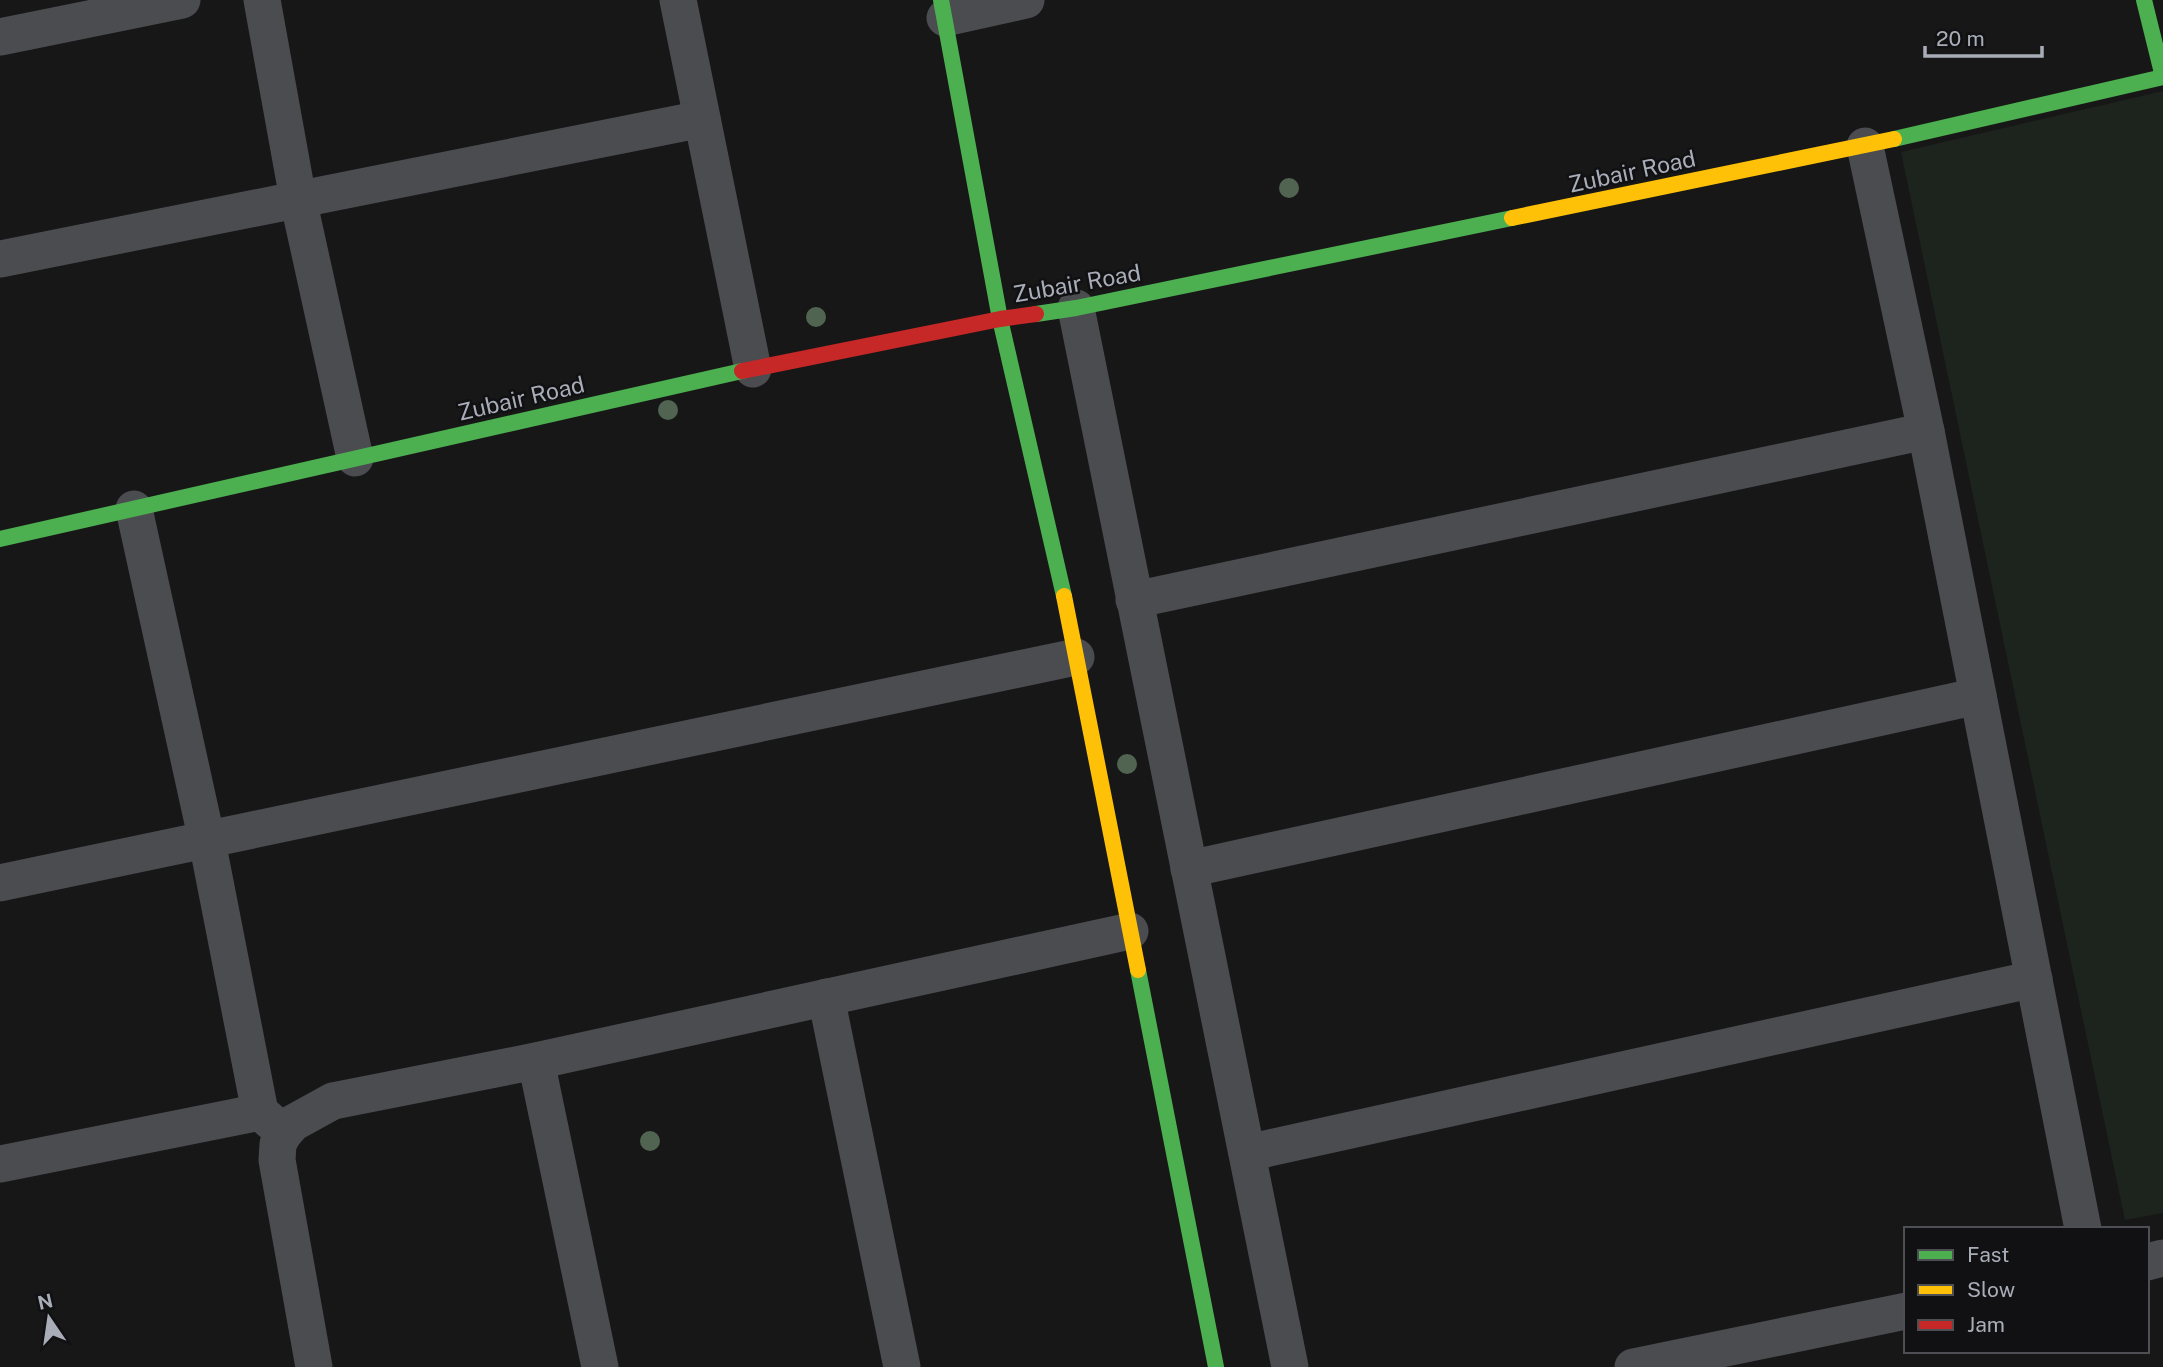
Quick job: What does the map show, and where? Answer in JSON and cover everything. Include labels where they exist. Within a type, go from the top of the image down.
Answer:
[{"type":"street","points":[[0,37],[182,0]]},
{"type":"street","points":[[262,0],[298,199],[355,458]]},
{"type":"street","points":[[678,0],[753,369]]},
{"type":"street","points":[[1026,0],[943,9],[1000,319],[1076,657],[1216,1367]]},
{"type":"street","points":[[2144,0],[2163,77]]},
{"type":"street","name":"Zubair Road","points":[[0,539],[753,369],[1000,319],[1076,308],[1865,146],[2163,77]]},
{"type":"street","points":[[0,259],[702,119]]},
{"type":"street","points":[[1865,146],[1926,431],[2083,1227]]},
{"type":"street","points":[[1076,308],[1290,1367]]},
{"type":"street","points":[[1134,600],[1926,431]]},
{"type":"street","points":[[134,509],[207,841],[278,1144],[277,1160],[314,1367]]},
{"type":"street","points":[[0,883],[1076,657]]},
{"type":"street","points":[[1189,869],[1978,696]]},
{"type":"street","points":[[0,1164],[272,1122],[293,1122],[333,1101],[536,1061],[1130,931]]},
{"type":"street","points":[[1247,1153],[2034,979]]},
{"type":"street","points":[[825,997],[902,1367]]},
{"type":"street","points":[[536,1061],[600,1367]]},
{"type":"street","points":[[1633,1367],[1904,1311]]},
{"type":"shaded area","points":[[2163,91],[2163,1213],[2125,1220],[1901,152]]},
{"type":"traffic: fast","points":[[941,0],[1000,319],[1064,596]]},
{"type":"traffic: fast","points":[[2144,0],[2163,77]]},
{"type":"traffic: fast","points":[[1894,139],[2163,77]]},
{"type":"traffic: fast","points":[[1036,314],[1512,218]]},
{"type":"traffic: fast","points":[[0,539],[742,371]]},
{"type":"traffic: fast","points":[[1138,970],[1216,1367]]},
{"type":"traffic: slow","points":[[1512,218],[1894,139]]},
{"type":"traffic: slow","points":[[1064,596],[1138,970]]},
{"type":"traffic: jam","points":[[742,371],[1036,314]]}]
